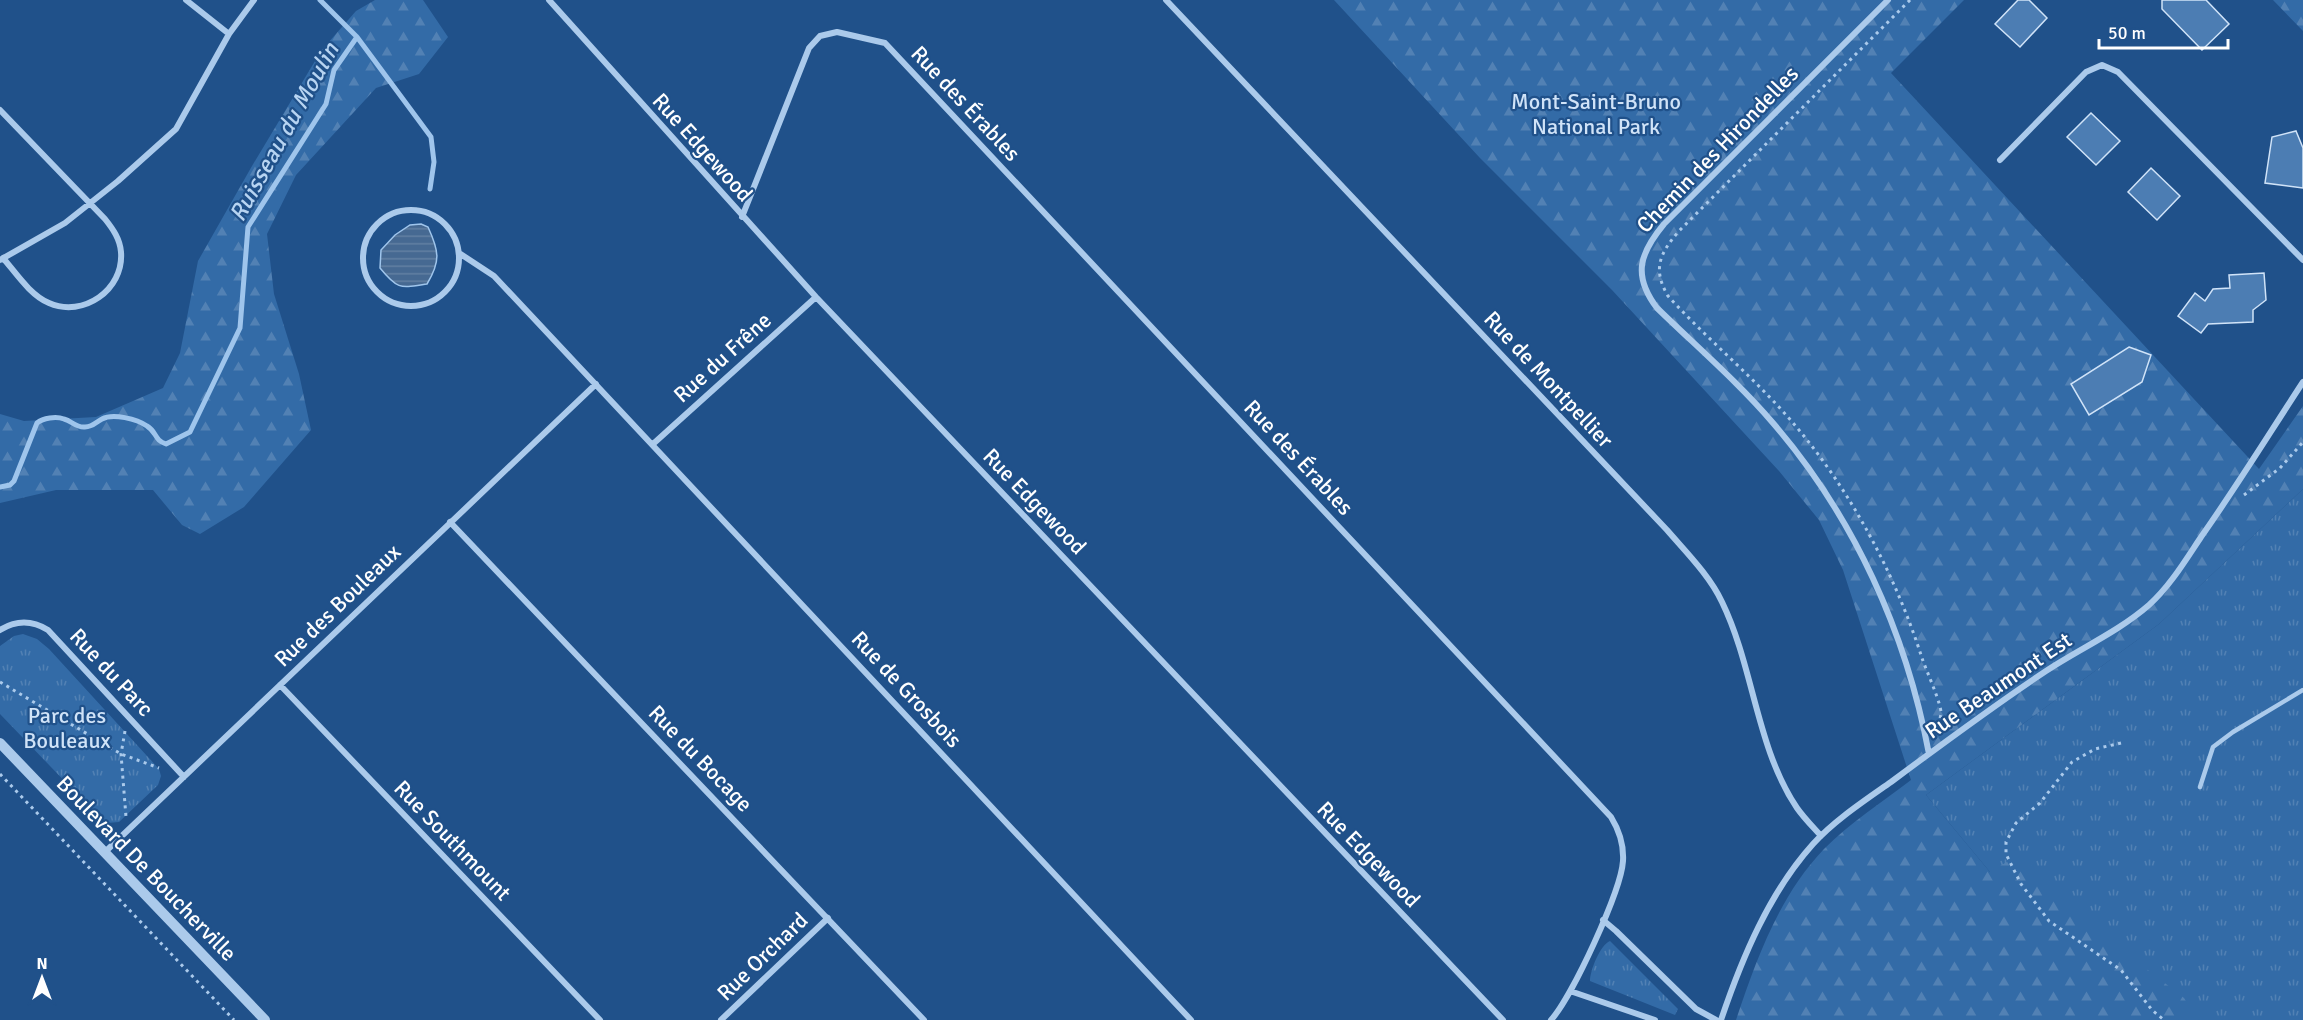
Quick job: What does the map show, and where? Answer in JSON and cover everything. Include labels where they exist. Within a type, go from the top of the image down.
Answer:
[{"type":"street","points":[[186,0],[229,34]]},
{"type":"street","points":[[0,110],[90,203],[114,231],[121,251],[120,266],[116,279],[108,291],[97,300],[70,308],[49,303],[32,291],[1,259],[65,223],[90,203],[141,162],[176,129],[229,34],[254,0]]},
{"type":"street","name":"Rue Edgewood","points":[[549,0],[816,297],[1503,1020]]},
{"type":"street","name":"Rue de Montpellier","points":[[1166,0],[1667,530],[1693,561],[1721,599],[1738,638],[1764,736],[1779,774],[1796,807],[1821,836]]},
{"type":"street","name":"Chemin des Hirondelles","points":[[1888,0],[1664,224],[1644,252],[1642,271],[1646,289],[1657,308],[1751,398],[1773,423],[1798,453],[1849,532],[1883,600],[1904,655],[1929,754]]},
{"type":"street","name":"Rue des Érables","points":[[742,217],[808,48],[820,36],[837,32],[885,43],[1611,817],[1622,839],[1623,864],[1603,920],[1570,991]]},
{"type":"street","points":[[2000,160],[2086,72],[2102,65],[2118,72],[2303,260]]},
{"type":"street","points":[[414,210],[431,214],[445,224],[454,237],[459,253],[458,269],[453,283],[443,295],[416,306],[400,305],[375,290],[367,277],[364,262],[365,247],[371,232],[383,220],[398,212],[414,210]]},
{"type":"street","name":"Rue de Grosbois","points":[[459,253],[494,276],[1191,1020]]},
{"type":"street","name":"Rue du Frêne","points":[[653,444],[816,297]]},
{"type":"street","name":"Rue Beaumont Est","points":[[1721,1020],[1740,969],[1770,907],[1803,857],[1821,836],[1929,754],[2048,670],[2125,623],[2158,595],[2215,518],[2303,382]]},
{"type":"street","name":"Rue des Bouleaux","points":[[105,852],[596,384]]},
{"type":"street","name":"Rue du Bocage","points":[[450,522],[924,1020]]},
{"type":"street","name":"Rue du Parc","points":[[0,630],[13,623],[25,622],[37,624],[48,630],[184,777]]},
{"type":"street","name":"Rue Southmount","points":[[279,685],[600,1020]]},
{"type":"street","name":"Boulevard De Boucherville","points":[[0,743],[265,1020]]},
{"type":"street","name":"Rue Orchard","points":[[721,1020],[828,918]]},
{"type":"street","points":[[1603,920],[1696,1009],[1716,1020]]},
{"type":"street","points":[[1551,1020],[1570,991],[1655,1020]]},
{"type":"lane","points":[[2200,787],[2213,747],[2233,732],[2303,690]]},
{"type":"path","name":"Chemin des Hirondelles","points":[[1910,0],[1679,231],[1661,257],[1659,274],[1668,296],[1798,429],[1833,476],[1863,523],[1902,604],[1939,704],[1941,714],[1929,754]]},
{"type":"path","points":[[2243,496],[2280,468],[2303,442]]},
{"type":"path","points":[[0,682],[121,754],[184,777]]},
{"type":"path","points":[[128,715],[121,754],[125,816],[134,825]]},
{"type":"path","points":[[2121,743],[2096,749],[2072,762],[2040,803],[2016,823],[2006,842],[2006,854],[2021,884],[2049,921],[2121,970],[2152,1010],[2164,1020]]},
{"type":"path","name":"Boulevard De Boucherville","points":[[0,774],[234,1020]]},
{"type":"green space","points":[[375,0],[423,0],[448,37],[419,74],[376,88],[296,175],[267,234],[274,294],[299,374],[311,430],[244,507],[200,534],[182,525],[153,490],[56,490],[0,503],[0,414],[24,421],[96,417],[163,388],[180,353],[198,261],[321,51],[356,11]]},
{"type":"green space","name":"Mont-Saint-Bruno National Park","points":[[1334,0],[1964,0],[1891,73],[2259,469],[2303,406],[2303,489],[2159,624],[1926,795],[1990,872],[2022,853],[2058,900],[2184,998],[2198,1020],[1736,1020],[1771,930],[1794,887],[1808,867],[1844,830],[1911,780],[1843,570],[1819,520],[1779,471],[1612,290],[1480,158]]},
{"type":"green space","points":[[2273,0],[2303,0],[2303,31]]},
{"type":"green space","points":[[2303,489],[2303,1020],[2131,1020],[1990,872],[1926,795],[2159,624]]},
{"type":"green space","name":"Parc des Bouleaux","points":[[23,634],[37,639],[49,649],[159,769],[161,776],[158,785],[119,822],[107,823],[100,818],[0,714],[0,646],[14,636]]},
{"type":"green space","points":[[1610,941],[1678,1009],[1675,1015],[1590,981],[1596,959],[1606,943]]},
{"type":"shaded area","points":[[421,224],[428,227],[434,243],[437,256],[435,269],[427,284],[400,286],[380,268],[381,250],[395,235],[410,225]]},
{"type":"building","points":[[2018,0],[2029,0],[2047,18],[2020,47],[1995,24]]},
{"type":"building","points":[[2162,0],[2206,0],[2229,24],[2202,50],[2162,9]]},
{"type":"building","points":[[2091,113],[2120,141],[2096,165],[2067,137]]},
{"type":"building","points":[[2296,131],[2303,148],[2303,188],[2265,183],[2272,137]]},
{"type":"building","points":[[2151,168],[2180,196],[2157,220],[2128,192]]},
{"type":"building","points":[[2264,273],[2266,300],[2253,310],[2253,322],[2208,324],[2201,333],[2178,316],[2195,293],[2205,301],[2213,289],[2230,288],[2229,275]]},
{"type":"building","points":[[2129,347],[2151,355],[2142,382],[2089,415],[2071,384]]},
{"type":"waterway","name":"Ruisseau du Moulin","points":[[0,487],[10,485],[14,481],[37,423],[46,419],[61,418],[85,427],[107,417],[125,418],[147,426],[159,440],[166,444],[190,432],[240,328],[248,227],[326,104],[334,70],[357,37],[320,0]]},
{"type":"waterway","points":[[357,37],[431,137],[434,162],[430,189]]}]
